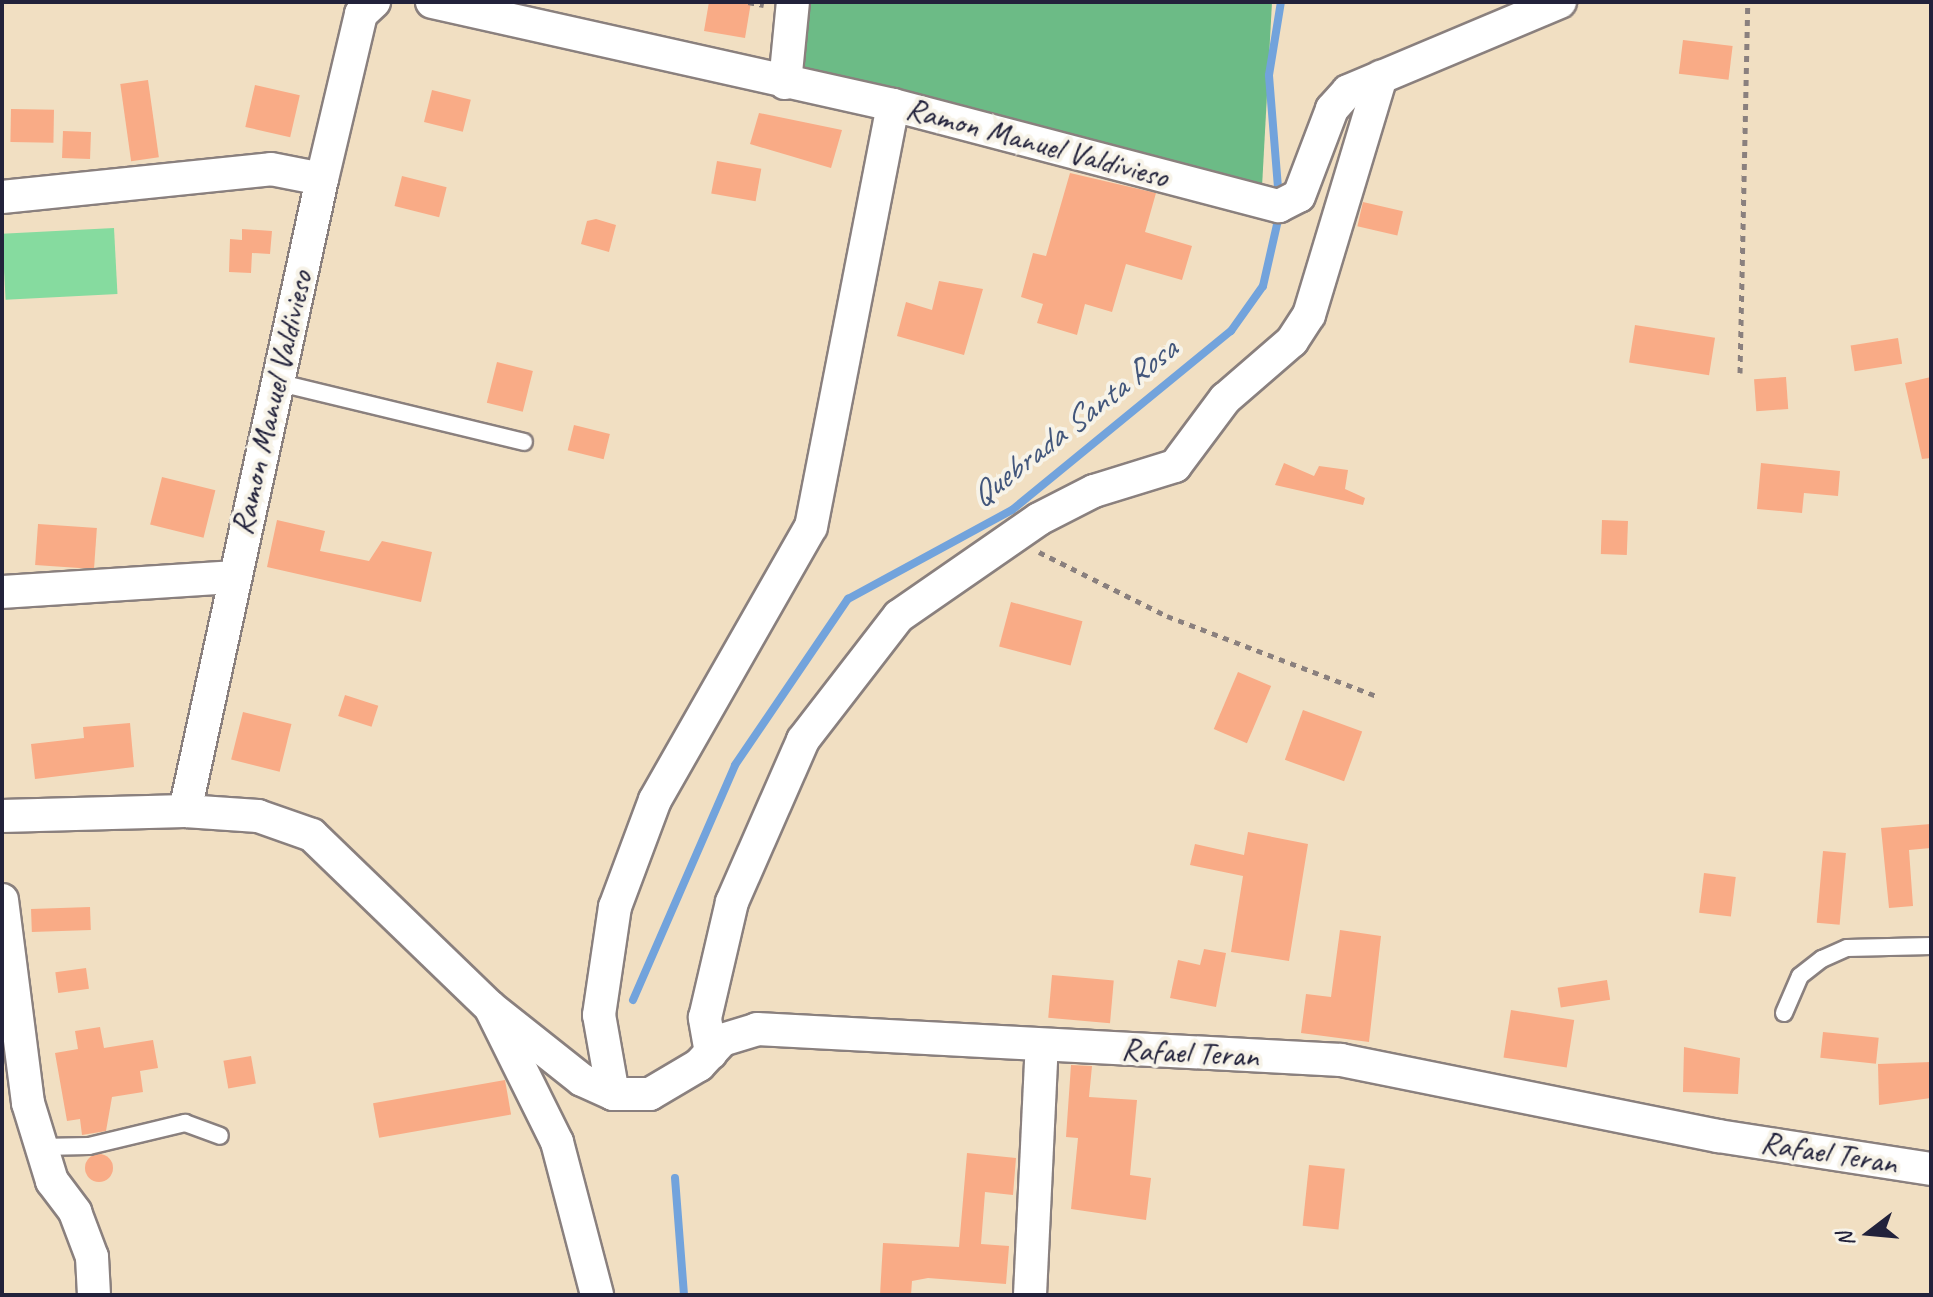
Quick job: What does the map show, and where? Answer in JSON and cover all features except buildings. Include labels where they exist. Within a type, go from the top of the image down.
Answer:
[{"type":"street","name":"Ramon Manuel Valdivieso","points":[[185,811],[232,577],[322,179],[361,14],[374,2]]},
{"type":"street","name":"Ramon Manuel Valdivieso","points":[[432,2],[893,105],[1279,206],[1299,196],[1339,99],[1381,77],[1560,2]]},
{"type":"street","points":[[785,83],[793,2]]},
{"type":"street","points":[[711,1053],[705,1018],[732,902],[803,740],[899,616],[1009,538],[1094,491],[1175,466],[1225,399],[1292,341],[1309,315],[1381,77]]},
{"type":"street","points":[[613,1094],[599,1015],[615,907],[655,800],[811,527],[893,105]]},
{"type":"street","points":[[2,197],[271,169],[322,179]]},
{"type":"street","points":[[2,592],[232,577]]},
{"type":"street","points":[[2,816],[185,811],[258,816],[312,835],[490,1007],[557,1142],[597,1295]]},
{"type":"street","points":[[2,900],[28,1103],[41,1147],[92,1257],[94,1295]]},
{"type":"street","name":"Rafael Teran","points":[[490,1007],[582,1080],[613,1094],[650,1094],[711,1053],[722,1040],[757,1029],[1341,1060],[1718,1136],[1931,1169]]},
{"type":"street","points":[[1030,1295],[1042,1045]]},
{"type":"lane","points":[[276,382],[524,442]]},
{"type":"lane","points":[[1784,1013],[1800,976],[1822,959],[1847,948],[1931,946]]},
{"type":"lane","points":[[41,1147],[89,1146],[185,1123],[220,1136]]},
{"type":"path","points":[[1740,373],[1748,2]]},
{"type":"path","points":[[1009,538],[1167,616],[1377,696]]},
{"type":"green space","points":[[808,2],[1272,2],[1262,187],[801,73]]},
{"type":"green space","points":[[114,228],[117,294],[6,300],[2,234]]},
{"type":"waterway","name":"Quebrada Santa Rosa","points":[[1279,200],[1269,75],[1281,2]]},
{"type":"waterway","name":"Quebrada Santa Rosa","points":[[633,1000],[735,765],[848,599],[1012,510],[1231,331],[1263,286],[1280,211]]},
{"type":"waterway","name":"Quebrada Santa Rosa","points":[[675,1178],[684,1295]]}]
